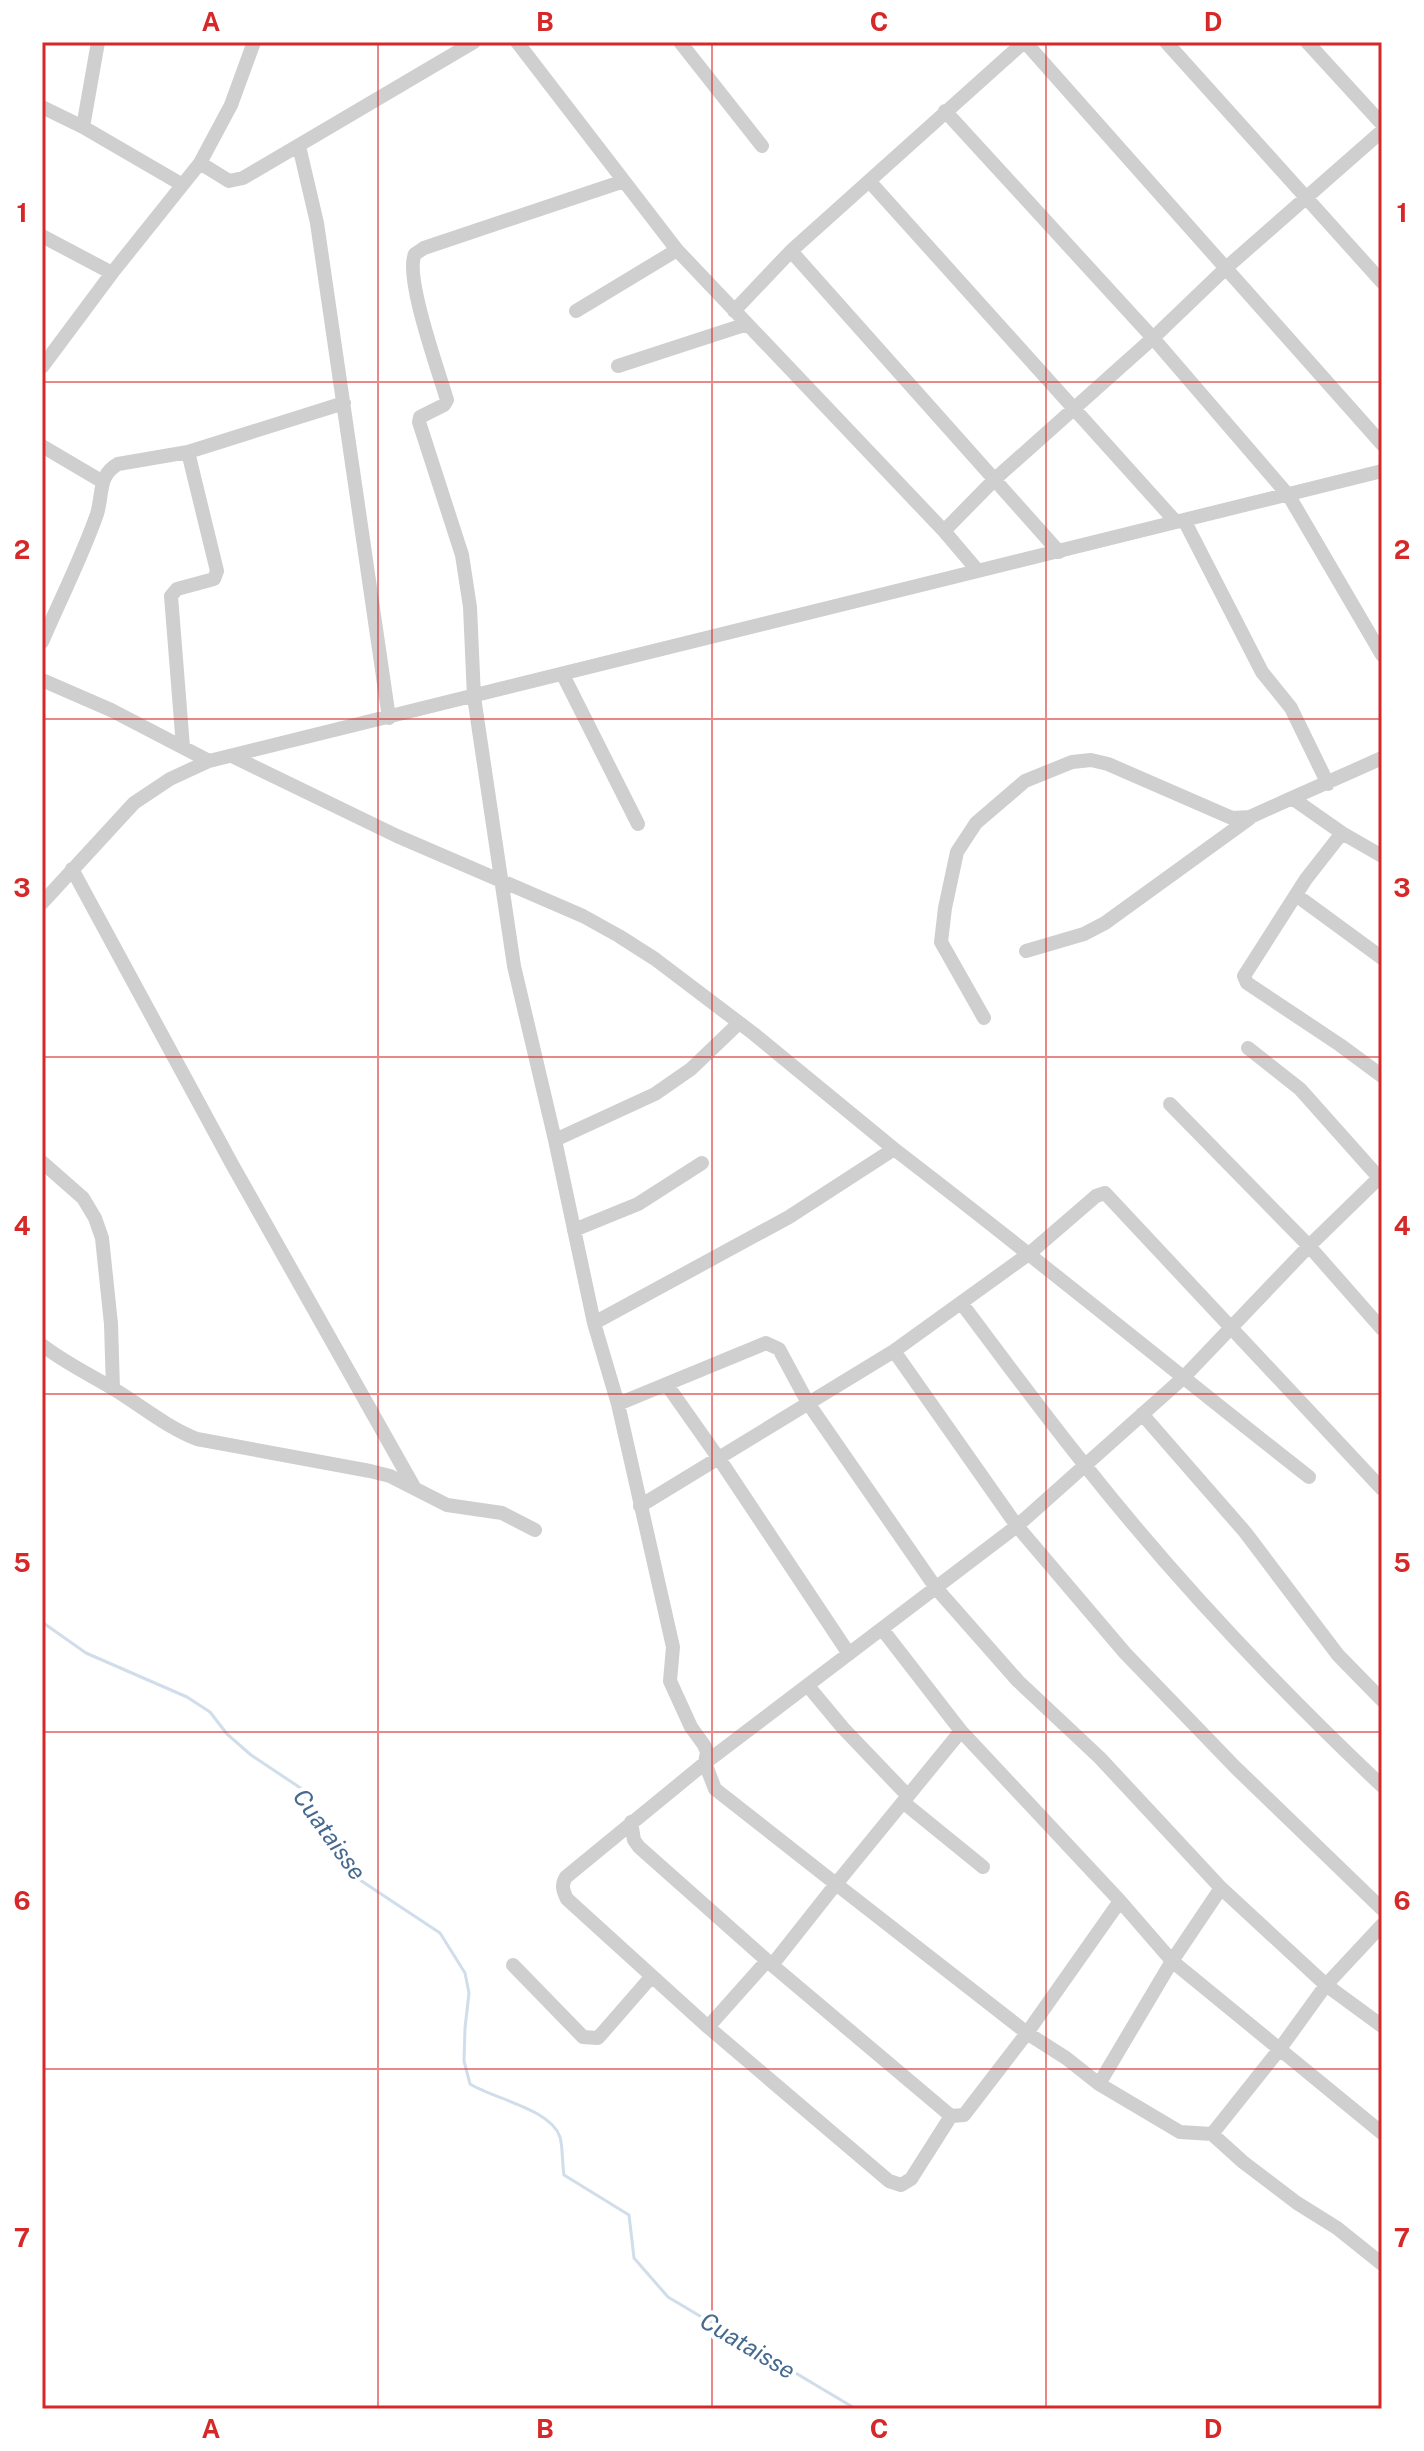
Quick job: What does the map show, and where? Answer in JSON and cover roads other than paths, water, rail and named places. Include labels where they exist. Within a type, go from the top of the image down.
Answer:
[{"type":"street","points":[[83,127],[98,42]]},
{"type":"street","points":[[42,367],[200,163],[231,105],[254,42]]},
{"type":"street","points":[[200,163],[229,181],[243,178],[474,42]]},
{"type":"street","points":[[517,42],[677,250],[944,531],[978,571]]},
{"type":"street","points":[[680,42],[762,146]]},
{"type":"street","points":[[734,311],[791,251],[1024,42],[1382,444]]},
{"type":"street","points":[[1166,42],[1382,282]]},
{"type":"street","points":[[1307,42],[1382,124]]},
{"type":"street","points":[[42,107],[181,184]]},
{"type":"street","points":[[945,111],[1153,338],[1289,496],[1382,655]]},
{"type":"street","points":[[944,531],[995,479],[1153,338],[1226,268],[1382,131]]},
{"type":"street","points":[[299,146],[317,223],[389,718]]},
{"type":"street","points":[[624,181],[424,248],[413,258],[419,304],[447,400],[444,405],[420,417],[419,422],[462,555],[470,607],[474,697],[514,966],[594,1323],[618,1404],[673,1647],[670,1681],[691,1727],[707,1752],[705,1763],[715,1789],[1027,2033],[1099,2084],[1180,2132],[1212,2134],[1243,2162],[1297,2203],[1337,2228],[1382,2264]]},
{"type":"street","points":[[870,182],[1073,409],[1180,521],[1262,672],[1291,708],[1328,784]]},
{"type":"street","points":[[42,236],[112,273]]},
{"type":"street","points":[[576,311],[677,250]]},
{"type":"street","points":[[791,251],[1059,552]]},
{"type":"street","points":[[618,366],[747,324]]},
{"type":"street","points":[[42,642],[97,514],[105,473],[118,464],[188,452],[344,403]]},
{"type":"street","points":[[42,446],[103,482]]},
{"type":"street","points":[[183,747],[171,596],[177,589],[214,579],[217,571],[188,452]]},
{"type":"street","points":[[42,903],[134,803],[170,779],[209,761],[1382,471]]},
{"type":"street","points":[[563,675],[638,824]]},
{"type":"street","points":[[42,680],[111,710],[209,761]]},
{"type":"street","points":[[232,756],[397,836],[583,916],[655,959],[1309,1477]]},
{"type":"street","points":[[1026,951],[1084,934],[1105,923],[1250,817],[1382,758]]},
{"type":"street","points":[[984,1018],[944,949],[940,933],[954,862],[962,844],[976,823],[1025,781],[1072,762],[1091,760],[1108,764],[1227,816],[1250,817]]},
{"type":"street","points":[[1292,798],[1382,856]]},
{"type":"street","points":[[1342,833],[1245,972],[1245,980],[1382,1076]]},
{"type":"street","points":[[72,869],[174,1059],[414,1487]]},
{"type":"street","points":[[1296,895],[1382,958]]},
{"type":"street","points":[[555,1140],[655,1094],[691,1069],[739,1023]]},
{"type":"street","points":[[951,2116],[911,2179],[897,2184],[889,2181],[708,2027],[567,1899],[563,1886],[566,1877],[705,1763],[1017,1526],[1183,1378],[1309,1246],[1381,1178],[1300,1089],[1248,1048]]},
{"type":"street","points":[[1170,1104],[1309,1246],[1382,1329]]},
{"type":"street","points":[[594,1323],[789,1217],[894,1149]]},
{"type":"street","points":[[42,1162],[83,1198],[99,1228],[111,1324],[113,1389]]},
{"type":"street","points":[[574,1230],[638,1204],[702,1163]]},
{"type":"street","points":[[640,1506],[894,1351],[962,1304],[1030,1253],[1096,1196],[1105,1193],[1382,1489]]},
{"type":"street","points":[[962,1304],[1085,1465],[1192,1590],[1272,1677],[1382,1786]]},
{"type":"street","points":[[618,1404],[766,1343],[775,1346],[808,1403],[936,1588],[1018,1681],[1100,1758],[1221,1888],[1326,1985],[1382,2026]]},
{"type":"street","points":[[42,1345],[171,1429],[197,1439],[370,1471],[414,1487],[447,1505],[502,1513],[535,1530]]},
{"type":"street","points":[[894,1351],[1017,1526],[1125,1653],[1235,1767],[1382,1909]]},
{"type":"street","points":[[667,1385],[849,1654]]},
{"type":"street","points":[[1142,1414],[1245,1532],[1338,1655],[1382,1700]]},
{"type":"street","points":[[882,1629],[961,1731],[1172,1961],[1382,2133]]},
{"type":"street","points":[[808,1686],[905,1799],[983,1867]]},
{"type":"street","points":[[708,2027],[769,1964],[961,1731]]},
{"type":"street","points":[[631,1822],[631,1830],[639,1847],[769,1964],[951,2116],[964,2115],[1027,2033],[1120,1901]]},
{"type":"street","points":[[1099,2084],[1172,1961],[1221,1888]]},
{"type":"street","points":[[1212,2134],[1326,1985],[1382,1925]]},
{"type":"street","points":[[513,1965],[583,2037],[591,2039],[598,2038],[652,1976]]},
{"type":"waterway","name":"Cuataisse","points":[[42,1622],[86,1653],[187,1697],[210,1712],[227,1734],[251,1755],[302,1789],[314,1817],[360,1880],[440,1933],[465,1973],[469,1993],[464,2061],[470,2084],[534,2112],[555,2127],[561,2141],[564,2175],[629,2215],[634,2258],[668,2297],[856,2409]]}]
